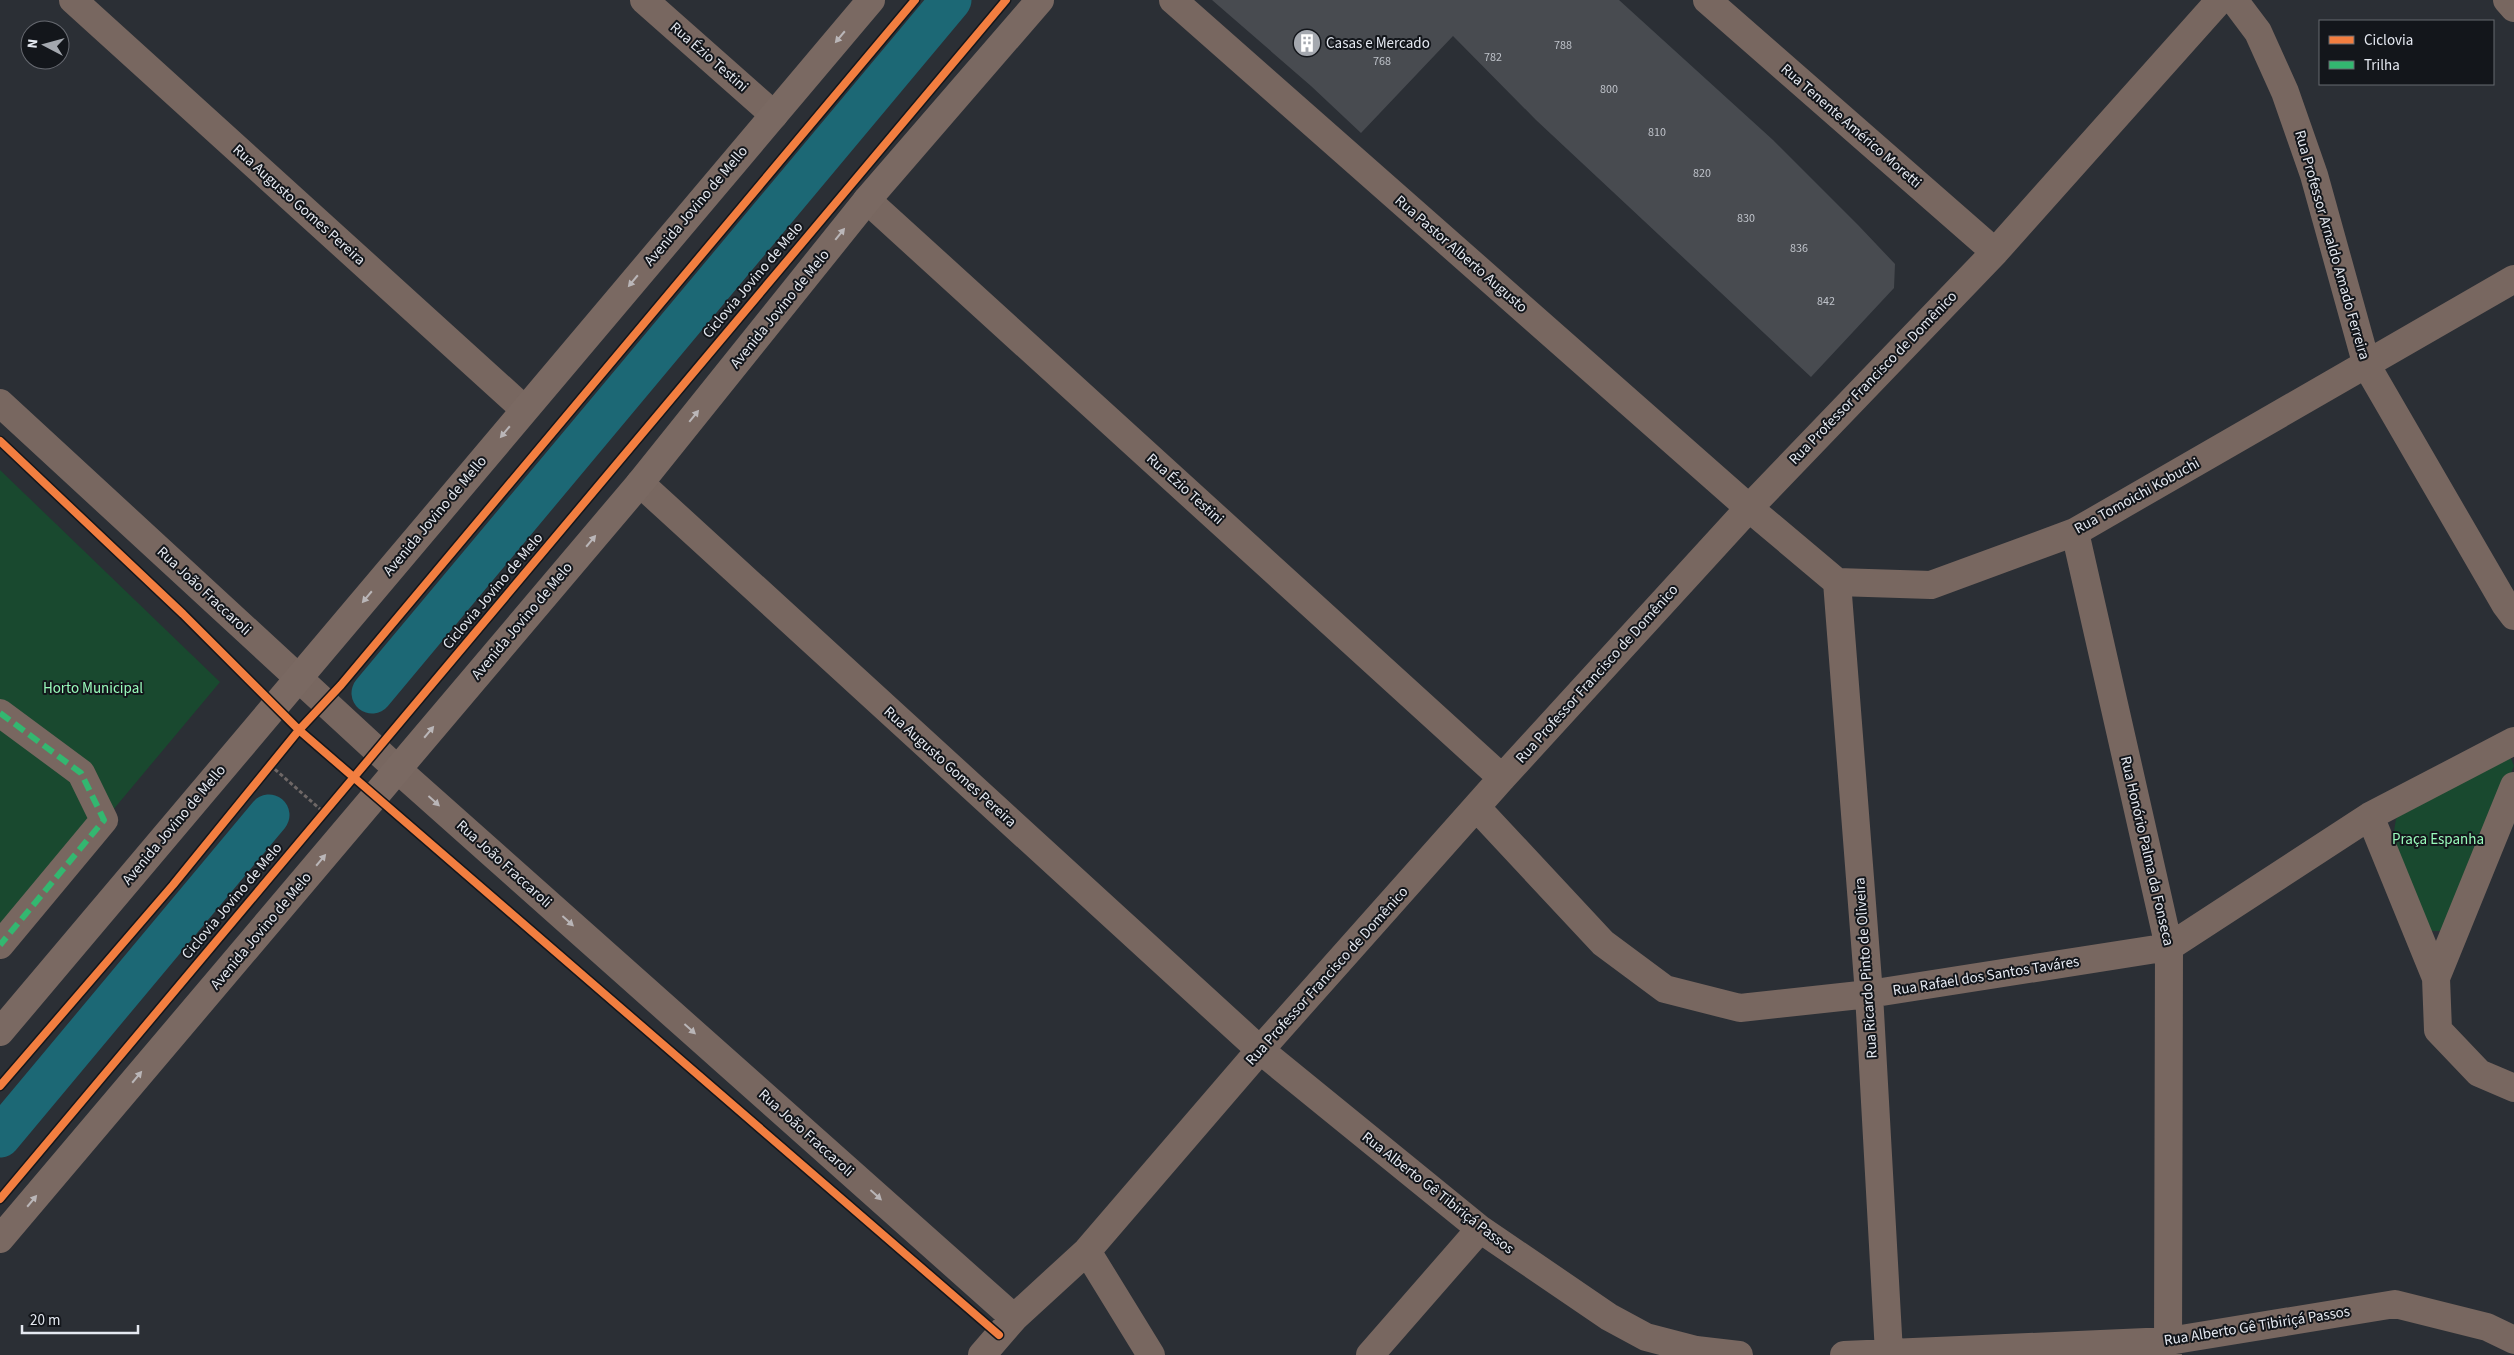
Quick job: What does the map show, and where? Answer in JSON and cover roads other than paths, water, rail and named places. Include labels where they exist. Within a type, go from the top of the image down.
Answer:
[{"type":"main road","name":"Avenida Jovino de Mello","points":[[0,1032],[871,0]]},
{"type":"main road","name":"Avenida Jovino de Melo","points":[[0,1239],[640,484],[867,200],[1040,0]]},
{"type":"street","name":"Rua Augusto Gomes Pereira","points":[[73,0],[524,409]]},
{"type":"street","name":"Rua Ézio Testini","points":[[644,0],[774,115]]},
{"type":"street","name":"Rua Pastor Alberto Augusto","points":[[1173,0],[1749,508]]},
{"type":"street","name":"Rua Tenente Américo Moretti","points":[[1707,0],[1995,252]]},
{"type":"street","name":"Rua Professor Francisco de Domênico","points":[[982,1355],[1014,1318],[1087,1251],[1260,1050],[1502,778],[1749,508],[1995,252],[2220,0]]},
{"type":"street","name":"Rua Professor Arnaldo Amado Ferreira","points":[[2234,0],[2258,32],[2288,101],[2314,175],[2367,366],[2505,604],[2514,616]]},
{"type":"street","points":[[2507,0],[2514,8]]},
{"type":"street","name":"Rua Ézio Testini","points":[[867,200],[1502,778]]},
{"type":"street","name":"Rua Tomoichi Kobuchi","points":[[1837,582],[1931,585],[2075,532],[2367,366],[2514,278]]},
{"type":"street","name":"Rua João Fraccaroli","points":[[0,403],[397,769],[1014,1318]]},
{"type":"street","name":"Rua Augusto Gomes Pereira","points":[[640,484],[1260,1050]]},
{"type":"street","points":[[1749,508],[1837,582]]},
{"type":"street","name":"Rua Honório Palma da Fonseca","points":[[2075,532],[2170,947],[2168,1348]]},
{"type":"street","name":"Rua Ricardo Pinto de Oliveira","points":[[1837,582],[1869,994],[1889,1353]]},
{"type":"street","points":[[0,713],[81,773],[104,820],[0,945]]},
{"type":"street","name":"Rua Rafael dos Santos Taváres","points":[[1477,808],[1603,943],[1665,989],[1740,1008],[1869,994],[2170,947],[2370,816],[2514,741]]},
{"type":"street","points":[[2436,978],[2514,786]]},
{"type":"street","points":[[2370,816],[2436,978],[2438,1030],[2480,1073],[2514,1088]]},
{"type":"street","name":"Rua Alberto Gê Tibiriçá Passos","points":[[1260,1050],[1480,1229],[1609,1317],[1646,1337],[1696,1350],[1739,1355]]},
{"type":"street","points":[[1370,1355],[1480,1229]]},
{"type":"street","points":[[1087,1251],[1151,1355]]},
{"type":"street","name":"Rua Alberto Gê Tibiriçá Passos","points":[[1844,1355],[2168,1348],[2396,1304],[2487,1327],[2514,1340]]},
{"type":"waterway","points":[[372,693],[951,0]]},
{"type":"waterway","points":[[0,1137],[269,815]]},
{"type":"place","name":"Casas e Mercado","points":[[1307,43]]},
{"type":"park label","name":"Horto Municipal","points":[[93,688]]},
{"type":"park label","name":"Praça Espanha","points":[[2438,839]]}]
